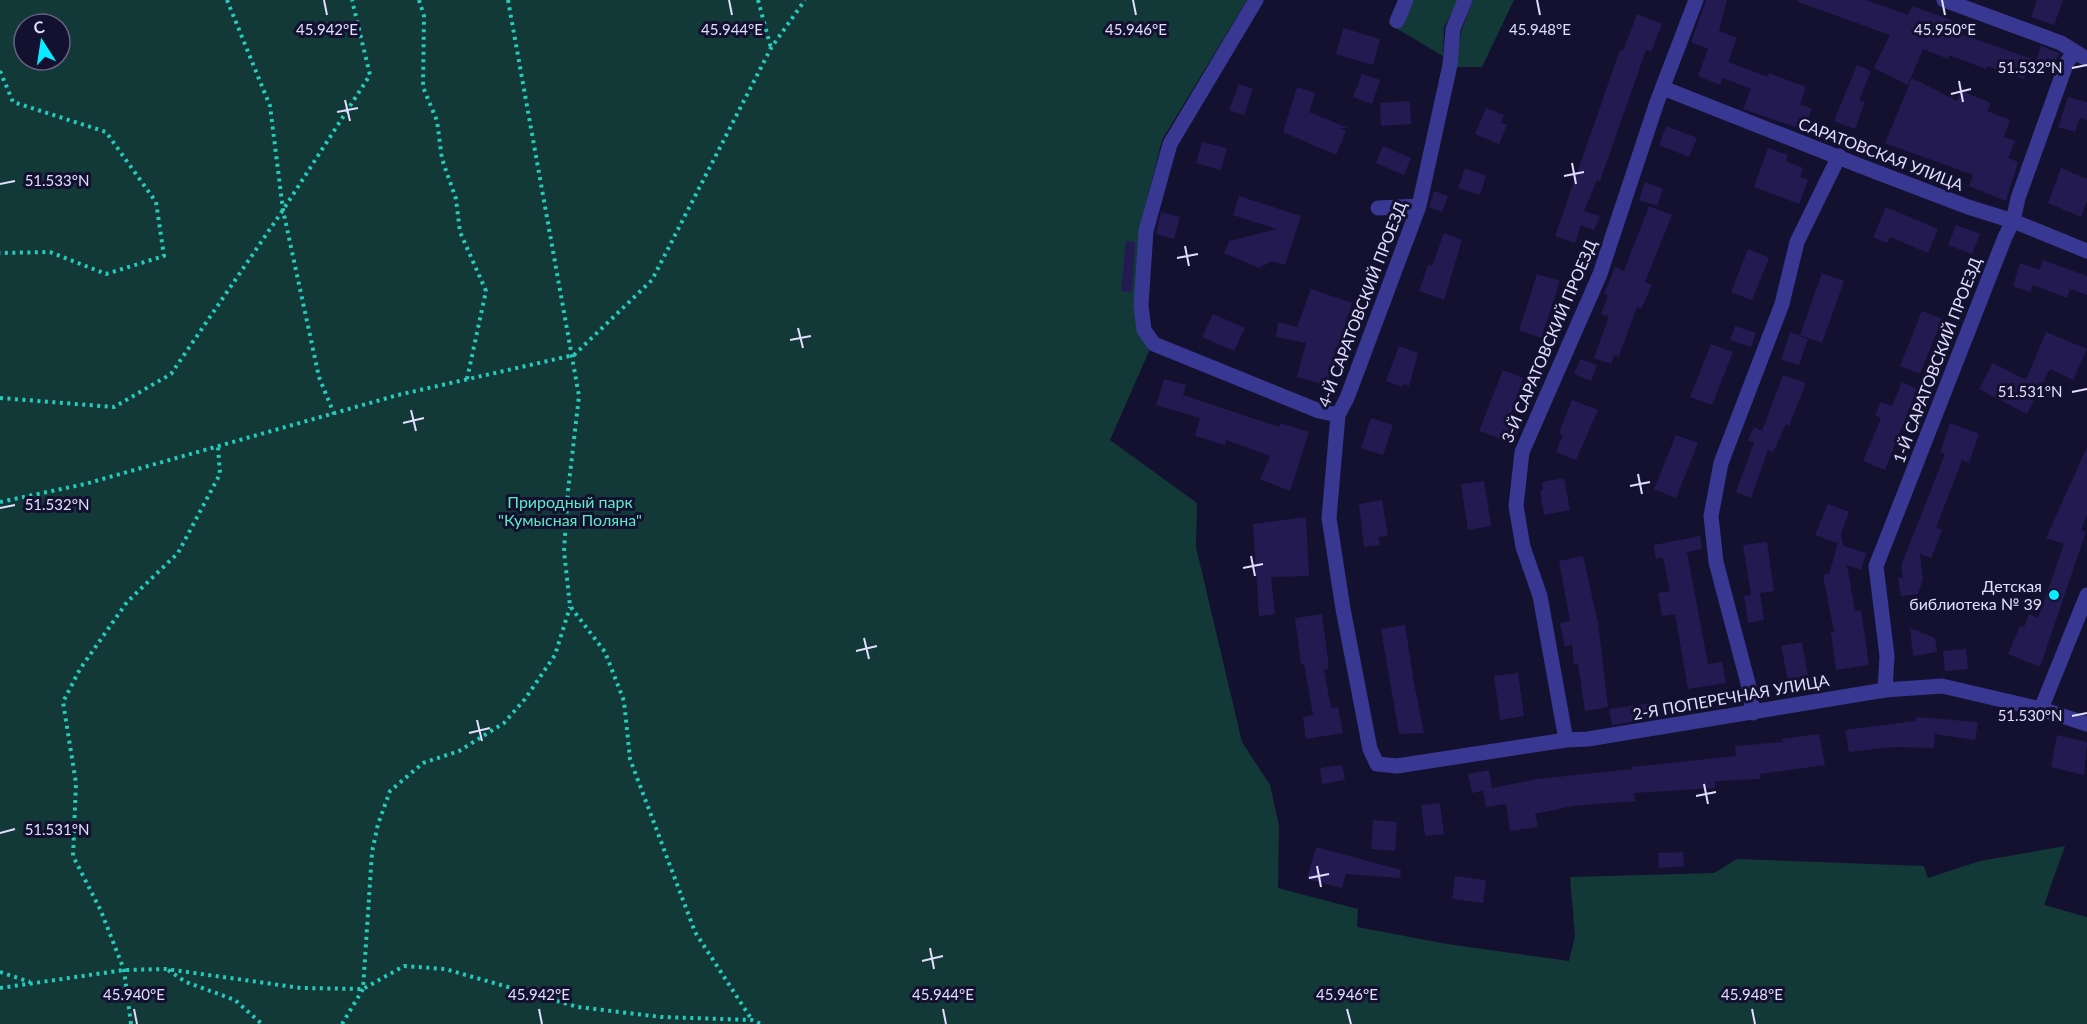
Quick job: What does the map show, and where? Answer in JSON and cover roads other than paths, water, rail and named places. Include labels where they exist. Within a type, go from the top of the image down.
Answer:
[{"type":"street","points":[[1256,0],[1170,144],[1146,231],[1141,305],[1144,330],[1154,344],[1319,411],[1338,415]]},
{"type":"street","points":[[1397,21],[1406,0]]},
{"type":"street","name":"4-Й САРАТОВСКИЙ ПРОЕЗД","points":[[1377,764],[1370,749],[1329,518],[1338,415],[1347,398],[1419,206],[1450,65],[1453,29],[1465,0]]},
{"type":"street","name":"3-Й САРАТОВСКИЙ ПРОЕЗД","points":[[1566,740],[1540,596],[1522,547],[1516,506],[1522,452],[1600,273],[1629,182],[1696,0]]},
{"type":"street","points":[[1944,0],[2061,43],[2081,55]]},
{"type":"street","name":"1-Й САРАТОВСКИЙ ПРОЕЗД","points":[[1885,690],[1887,656],[1876,566],[2013,221],[2018,198],[2064,73],[2081,55]]},
{"type":"street","name":"САРАТОВСКАЯ УЛИЦА","points":[[1663,88],[2087,251]]},
{"type":"street","points":[[1753,712],[1749,687],[1716,562],[1711,516],[1720,463],[1782,304],[1797,242],[1839,156]]},
{"type":"street","points":[[1378,208],[1419,206]]},
{"type":"street","points":[[2041,709],[2087,595]]},
{"type":"street","name":"2-Я ПОПЕРЕЧНАЯ УЛИЦА","points":[[1377,764],[1396,766],[1566,740],[1588,739],[1885,690],[1942,686],[2041,709],[2087,724]]},
{"type":"place","name":"Детская библиотека № 39","points":[[2054,595]]},
{"type":"park label","name":"Природный парк \"Кумысная Поляна\"","points":[[570,511]]}]
